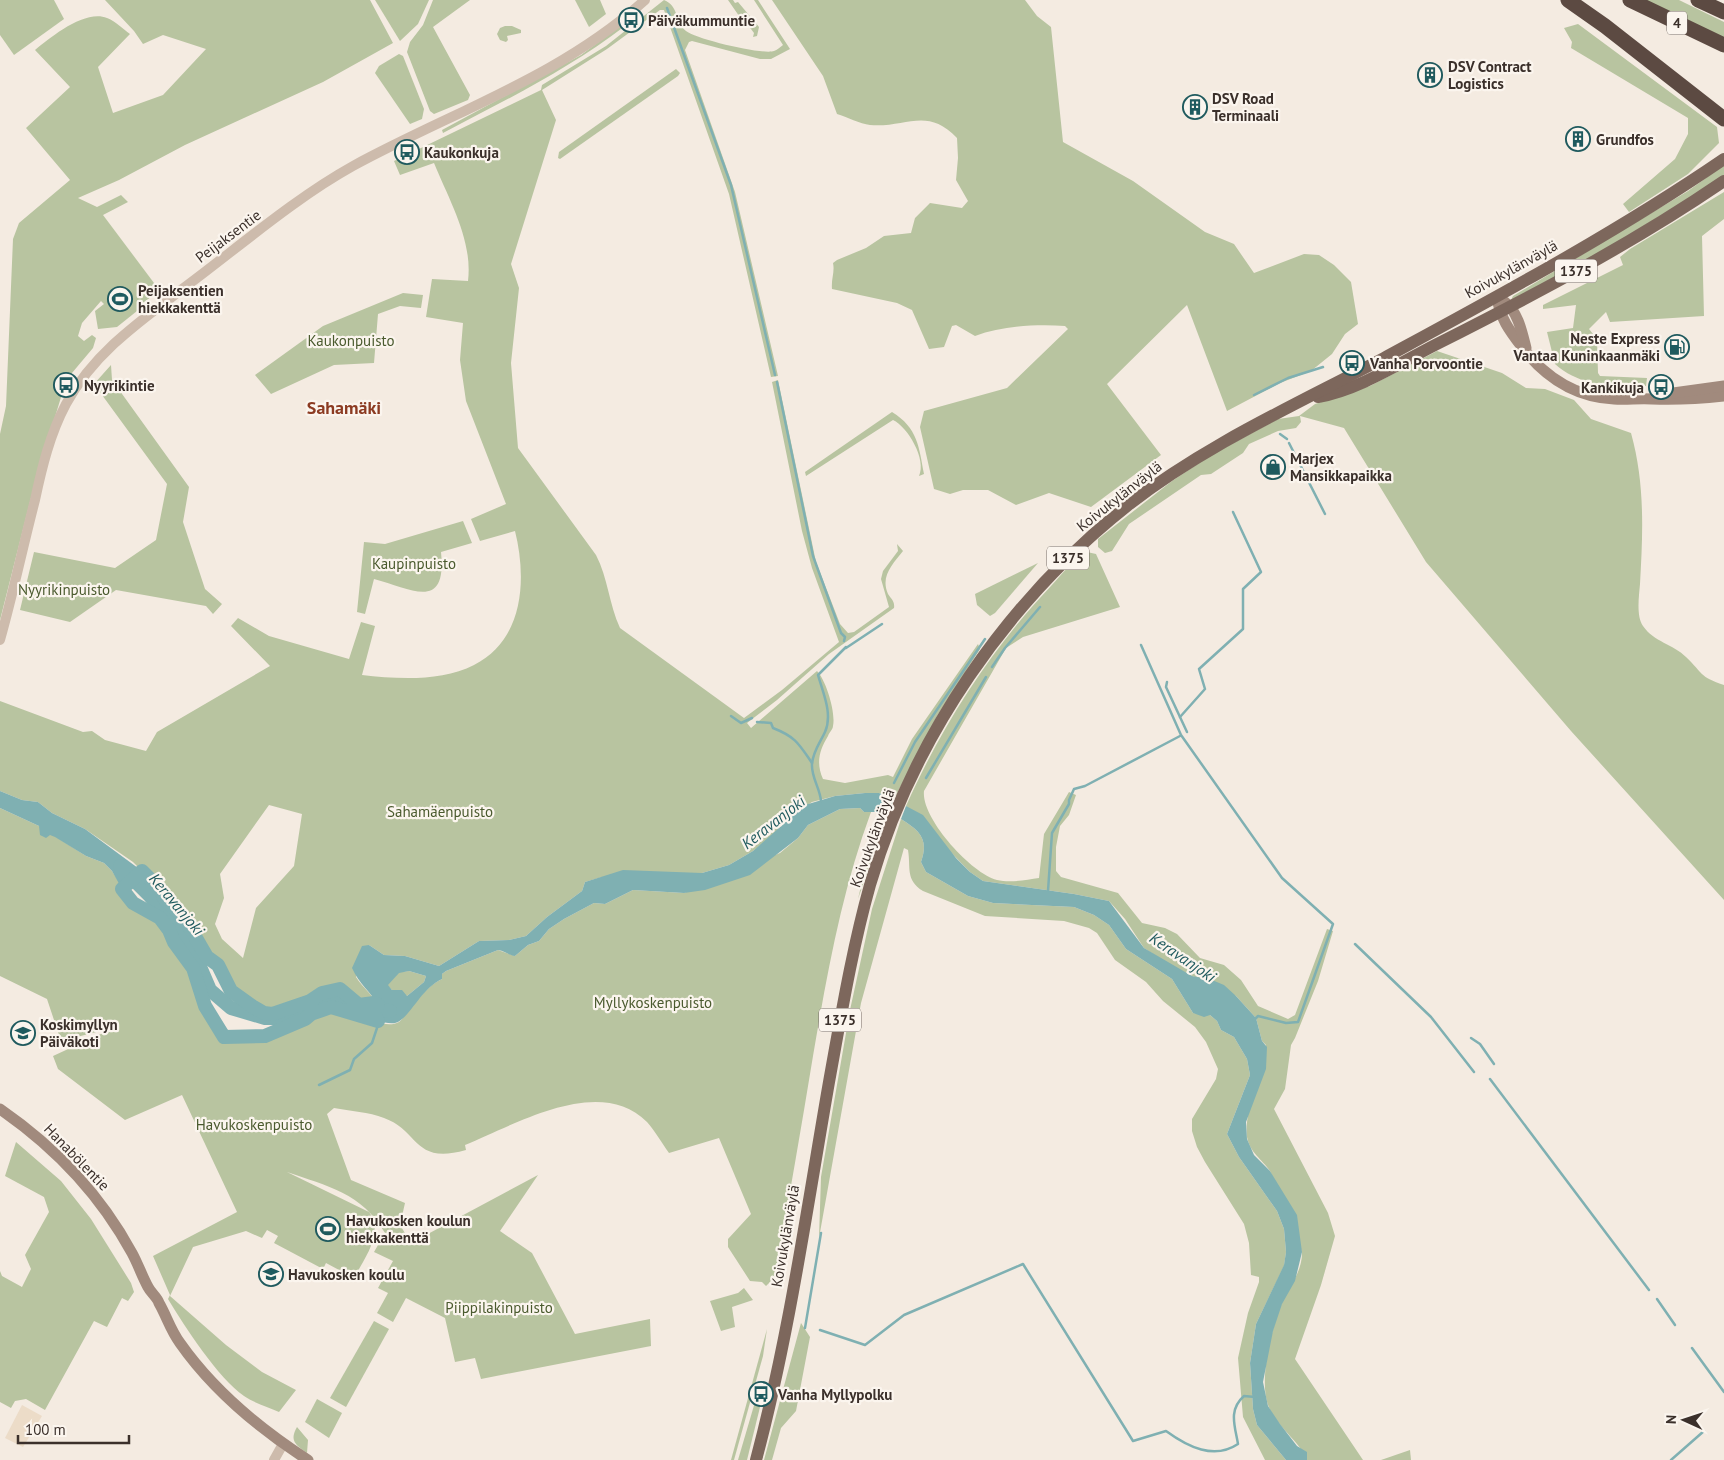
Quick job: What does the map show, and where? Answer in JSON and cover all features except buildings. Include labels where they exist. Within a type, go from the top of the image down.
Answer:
[{"type":"highway","points":[[1568,0],[1605,26],[1724,119]]},
{"type":"highway","name":"4","points":[[1630,0],[1724,45]]},
{"type":"highway","name":"4","points":[[1698,0],[1724,12]]},
{"type":"main road","name":"Koivukylänväylä","points":[[756,1460],[777,1375],[846,986],[871,884],[891,825],[904,794],[937,730],[977,665],[1036,592],[1072,555],[1128,505],[1172,474],[1221,442],[1308,399],[1324,387],[1497,297],[1674,193],[1724,158]]},
{"type":"main road","name":"Koivukylänväylä","points":[[1308,399],[1326,395],[1358,383],[1511,307],[1600,258],[1724,181]]},
{"type":"main road","points":[[1497,297],[1511,307],[1527,354]]},
{"type":"main road","points":[[1497,297],[1499,313],[1505,325],[1534,363],[1552,378],[1584,394],[1616,400],[1653,399],[1668,401],[1724,396]]},
{"type":"main road","points":[[1653,399],[1666,394],[1724,386]]},
{"type":"main road","name":"Hanabölentie","points":[[0,1109],[53,1150],[84,1182],[103,1206],[132,1253],[149,1289],[159,1302],[164,1318],[181,1344],[222,1391],[283,1444],[308,1460]]},
{"type":"street","name":"Peijaksentie","points":[[0,640],[53,434],[76,388],[95,362],[131,328],[328,182],[369,158],[487,102],[557,64],[614,26],[645,0]]},
{"type":"street","points":[[274,1460],[283,1444]]},
{"type":"green space","points":[[0,0],[54,0],[64,19],[14,55],[0,35]]},
{"type":"green space","points":[[105,0],[370,0],[393,43],[323,82],[185,145],[119,180],[78,198],[97,207],[121,195],[128,202],[103,215],[160,291],[141,304],[142,307],[117,327],[98,329],[95,311],[104,304],[101,301],[82,323],[78,336],[84,341],[92,335],[96,338],[93,348],[61,386],[62,394],[35,482],[0,620],[0,434],[6,406],[13,239],[19,223],[70,180],[26,128],[70,87],[35,50],[69,26],[89,17],[107,18],[130,34],[98,67],[113,113],[163,95],[206,49],[163,35],[143,44],[134,31]]},
{"type":"green space","points":[[375,0],[429,0],[418,24],[400,41]]},
{"type":"green space","points":[[433,0],[470,0],[433,27],[470,95],[468,100],[434,114],[430,111],[407,52],[410,42],[423,25]]},
{"type":"green space","points":[[575,0],[600,0],[606,14],[589,27]]},
{"type":"green space","name":"Sahamäenpuisto","points":[[664,0],[675,10],[680,23],[686,31],[692,34],[744,49],[774,51],[783,45],[754,0],[758,0],[790,49],[771,59],[760,59],[692,41],[689,42],[685,50],[735,192],[778,376],[771,377],[729,194],[664,10],[660,10],[607,49],[542,90],[556,120],[511,264],[519,288],[511,363],[518,448],[596,555],[620,628],[744,718],[782,690],[839,642],[812,568],[802,531],[772,382],[778,380],[816,562],[840,624],[848,633],[854,632],[889,607],[881,579],[883,571],[898,551],[897,544],[903,551],[889,571],[886,582],[886,588],[894,608],[829,654],[777,700],[747,723],[751,728],[817,671],[827,689],[834,720],[819,757],[823,779],[845,783],[888,775],[893,777],[912,739],[978,644],[980,649],[937,716],[894,799],[879,793],[865,793],[835,796],[812,802],[791,816],[783,827],[753,851],[729,865],[702,873],[602,877],[585,882],[582,891],[547,917],[526,936],[509,940],[479,941],[439,966],[405,956],[384,955],[369,945],[356,977],[378,1005],[374,1003],[359,1005],[340,989],[322,993],[310,1001],[272,1014],[264,1013],[231,991],[218,965],[207,957],[185,919],[165,900],[160,889],[133,862],[85,829],[52,813],[38,802],[22,800],[0,791],[0,701],[83,732],[92,731],[105,740],[146,751],[157,732],[270,666],[231,626],[238,618],[269,636],[349,659],[361,622],[375,626],[362,675],[390,678],[433,677],[474,665],[491,654],[503,640],[512,624],[518,607],[521,569],[519,550],[515,531],[480,541],[471,519],[506,504],[466,401],[460,360],[463,323],[426,317],[432,279],[468,281],[467,250],[453,206],[434,163],[400,175],[394,161],[541,90],[542,85],[606,46]],"holes":[[[269,805],[302,814],[294,866],[256,908],[243,958],[222,939],[215,924],[224,898],[220,874]]]},
{"type":"green space","points":[[728,0],[733,0],[735,3],[738,2],[759,27],[757,36],[753,37],[754,33],[748,25],[746,26]]},
{"type":"green space","points":[[772,0],[1025,0],[1037,16],[1051,27],[1063,142],[1133,181],[1205,232],[1234,244],[1254,273],[1304,254],[1319,255],[1334,265],[1351,282],[1358,324],[1345,334],[1332,354],[1311,371],[1280,383],[1227,411],[1187,305],[1107,384],[1161,455],[1091,507],[1049,493],[1016,505],[988,490],[963,490],[950,494],[934,489],[920,427],[924,411],[1007,388],[1068,329],[1065,326],[1019,326],[975,336],[956,325],[952,326],[944,347],[929,349],[912,310],[897,303],[832,289],[833,263],[837,260],[866,248],[884,236],[911,233],[915,218],[930,203],[962,208],[968,201],[956,180],[957,138],[946,128],[926,121],[870,125],[837,114],[823,76]]},
{"type":"green space","points":[[1642,0],[1679,0],[1724,22],[1724,39]]},
{"type":"green space","points":[[623,24],[625,26],[604,42],[559,70],[443,133],[442,130],[581,55]]},
{"type":"green space","points":[[1578,24],[1717,127],[1719,143],[1688,174],[1629,212],[1623,204],[1675,159],[1688,134],[1688,118],[1571,48],[1572,42],[1564,28]]},
{"type":"green space","points":[[512,26],[521,30],[521,33],[507,36],[508,40],[506,42],[500,40],[497,34],[500,28]]},
{"type":"green space","points":[[399,54],[403,56],[424,109],[422,119],[410,124],[375,73],[379,66]]},
{"type":"green space","points":[[676,69],[680,73],[678,76],[560,159],[558,158],[559,152]]},
{"type":"green space","points":[[1724,165],[1724,177],[1591,258],[1511,300],[1513,296],[1688,191]]},
{"type":"green space","points":[[1724,192],[1724,219],[1702,236],[1704,316],[1610,322],[1606,312],[1589,329],[1597,339],[1598,373],[1600,376],[1647,378],[1646,386],[1598,384],[1565,372],[1555,364],[1547,332],[1573,328],[1576,305],[1543,309],[1543,305],[1623,265],[1620,257],[1630,249]]},
{"type":"green space","name":"Kaukonpuisto","points":[[403,293],[423,295],[421,308],[400,306],[378,314],[374,363],[334,365],[271,394],[255,375],[323,326]]},
{"type":"green space","points":[[1437,351],[1502,373],[1526,388],[1545,389],[1574,400],[1591,419],[1631,433],[1639,470],[1642,508],[1639,617],[1643,626],[1653,636],[1681,653],[1705,677],[1724,685],[1724,900],[1571,731],[1426,562],[1344,428],[1300,416],[1301,422],[1296,428],[1278,431],[1249,444],[1243,453],[1211,474],[1201,475],[1129,524],[1112,551],[1105,553],[1098,547],[1098,539],[1172,481],[1213,454],[1278,419],[1299,416],[1315,404],[1370,386]]},
{"type":"green space","name":"Nyyrikinpuisto","points":[[111,365],[112,380],[189,487],[183,522],[205,589],[222,604],[213,614],[206,606],[116,590],[70,622],[20,610],[34,552],[115,568],[156,540],[167,484],[94,384]]},
{"type":"green space","points":[[892,412],[901,418],[916,439],[924,474],[919,476],[921,469],[920,461],[915,445],[905,429],[893,420],[806,476],[805,472]]},
{"type":"green space","name":"Kaupinpuisto","points":[[463,521],[472,543],[441,552],[441,571],[438,583],[432,590],[424,592],[413,591],[374,579],[365,614],[357,612],[364,542],[385,544]]},
{"type":"green space","points":[[1087,552],[1096,554],[1120,607],[1023,637],[1006,648],[924,791],[925,802],[930,815],[939,829],[974,867],[997,880],[1013,881],[1039,878],[1044,834],[1069,792],[1076,795],[1069,815],[1060,826],[1056,847],[1056,871],[1061,877],[1118,893],[1142,923],[1165,928],[1177,934],[1200,958],[1224,965],[1241,980],[1258,1006],[1288,1019],[1295,1015],[1327,929],[1333,931],[1318,981],[1291,1045],[1285,1089],[1274,1109],[1328,1213],[1335,1236],[1321,1285],[1295,1359],[1363,1460],[1307,1460],[1300,1447],[1277,1420],[1268,1405],[1265,1382],[1270,1341],[1281,1305],[1300,1267],[1302,1253],[1270,1171],[1253,1152],[1247,1137],[1250,1104],[1266,1045],[1262,1041],[1256,1018],[1236,996],[1173,967],[1144,948],[1125,919],[1109,901],[983,881],[970,872],[906,806],[951,718],[988,662],[1029,610],[1068,567]]},
{"type":"green space","points":[[1038,563],[995,613],[990,616],[977,605],[975,594]]},
{"type":"green space","name":"Myllykoskenpuisto","points":[[0,808],[39,826],[86,856],[104,863],[112,871],[133,903],[160,918],[193,968],[205,1006],[224,1037],[234,1038],[276,1033],[314,1013],[332,1007],[348,1010],[383,1024],[399,1022],[432,985],[442,979],[442,974],[446,971],[498,950],[515,956],[528,945],[539,941],[549,929],[594,903],[605,904],[633,890],[684,893],[780,853],[798,838],[808,825],[840,809],[860,808],[864,812],[871,812],[852,872],[830,963],[775,1277],[766,1286],[762,1282],[750,1281],[728,1247],[728,1239],[751,1214],[719,1138],[669,1153],[647,1122],[627,1108],[605,1103],[582,1103],[532,1116],[465,1145],[466,1150],[436,1153],[426,1150],[396,1124],[384,1118],[334,1108],[327,1114],[351,1180],[405,1203],[400,1225],[411,1243],[538,1175],[500,1231],[532,1253],[575,1334],[650,1319],[651,1346],[481,1379],[475,1358],[455,1362],[445,1318],[406,1298],[393,1322],[377,1313],[388,1293],[378,1288],[393,1261],[374,1252],[385,1233],[369,1212],[375,1228],[374,1237],[354,1278],[326,1263],[323,1269],[274,1243],[278,1236],[267,1230],[262,1238],[246,1231],[193,1247],[170,1296],[226,1345],[262,1372],[296,1390],[279,1412],[244,1396],[213,1365],[183,1323],[168,1299],[170,1295],[153,1256],[237,1212],[182,1095],[125,1120],[58,1069],[53,1056],[116,1027],[61,1041],[47,999],[0,976]],"holes":[[[287,1172],[330,1187],[354,1200],[369,1212]]]},
{"type":"green space","points":[[878,813],[886,817],[858,899]]},
{"type":"green space","points":[[901,819],[921,836],[924,847],[921,862],[926,872],[968,896],[993,903],[1074,907],[1094,915],[1109,925],[1126,949],[1172,979],[1193,1013],[1210,1015],[1217,1021],[1221,1030],[1234,1037],[1247,1059],[1250,1075],[1227,1134],[1239,1157],[1277,1211],[1284,1229],[1286,1252],[1284,1266],[1256,1324],[1250,1363],[1253,1409],[1257,1425],[1286,1460],[1265,1460],[1243,1417],[1238,1358],[1248,1313],[1259,1277],[1251,1275],[1249,1243],[1244,1224],[1205,1162],[1197,1147],[1192,1131],[1192,1119],[1216,1079],[1218,1069],[1206,1042],[1195,1027],[1163,1001],[1146,982],[1115,960],[1097,933],[1089,928],[1064,921],[985,916],[923,891],[917,887],[911,878],[908,850],[904,848],[861,1003],[819,1238],[821,1177],[850,1010],[872,909]]},
{"type":"green space","points":[[409,971],[426,976],[424,982],[407,996],[392,990],[387,985],[399,972]]},
{"type":"green space","points":[[16,1142],[61,1181],[91,1219],[131,1283],[134,1292],[128,1301],[122,1298],[107,1327],[94,1321],[45,1410],[26,1399],[15,1401],[11,1408],[0,1402],[0,1271],[2,1276],[22,1287],[31,1269],[25,1255],[49,1212],[44,1197],[5,1176]]},
{"type":"green space","points":[[744,1288],[753,1300],[732,1307],[735,1327],[721,1331],[710,1301],[738,1293]]},
{"type":"green space","points":[[374,1321],[389,1329],[346,1407],[330,1398]]},
{"type":"green space","points":[[801,1323],[810,1337],[796,1411],[781,1428],[772,1460],[764,1460]]},
{"type":"green space","points":[[767,1329],[763,1356],[734,1460],[731,1460]]},
{"type":"green space","points":[[317,1399],[342,1413],[329,1438],[305,1422]]},
{"type":"green space","points":[[755,1402],[761,1403],[747,1460],[738,1460]]},
{"type":"green space","points":[[297,1427],[308,1440],[307,1453],[295,1442],[294,1436]]},
{"type":"green space","points":[[1410,1450],[1411,1460],[1381,1460]]},
{"type":"shaded area","points":[[22,1405],[42,1416],[23,1447],[5,1438]]},
{"type":"water","points":[[0,791],[22,800],[38,802],[52,813],[85,829],[142,871],[122,889],[112,871],[104,863],[86,856],[55,837],[50,835],[46,838],[40,835],[39,826],[0,808]]},
{"type":"water","points":[[879,793],[894,799],[886,817],[875,812],[864,812],[860,808],[840,809],[808,825],[798,838],[750,875],[705,890],[684,893],[633,890],[605,904],[594,903],[549,929],[539,941],[528,945],[515,956],[498,950],[446,971],[442,974],[442,979],[428,989],[408,1013],[396,1023],[378,1021],[372,1011],[378,1005],[352,968],[362,946],[369,945],[384,955],[405,956],[439,966],[479,941],[509,940],[526,936],[547,917],[582,891],[585,882],[623,870],[702,873],[729,865],[753,851],[805,805],[835,796]],"holes":[[[409,971],[426,976],[424,982],[407,996],[402,990],[392,990],[388,985],[399,973]]]},
{"type":"water","points":[[906,806],[923,815],[956,858],[970,872],[983,881],[1109,901],[1144,948],[1192,976],[1212,980],[1224,985],[1256,1018],[1262,1041],[1267,1047],[1266,1069],[1246,1122],[1247,1139],[1254,1155],[1270,1171],[1297,1215],[1302,1252],[1295,1281],[1282,1304],[1273,1331],[1263,1382],[1268,1406],[1297,1446],[1307,1452],[1307,1460],[1286,1460],[1257,1425],[1253,1409],[1250,1363],[1256,1324],[1284,1265],[1286,1252],[1284,1229],[1277,1211],[1239,1157],[1227,1134],[1250,1075],[1247,1059],[1234,1037],[1221,1030],[1217,1021],[1210,1015],[1204,1017],[1193,1013],[1172,979],[1126,949],[1109,925],[1094,915],[1074,907],[993,903],[968,896],[926,872],[921,862],[924,847],[921,836],[901,819]]},
{"type":"waterway","points":[[667,8],[731,185],[775,375]]},
{"type":"waterway","points":[[1254,395],[1288,378],[1323,367]]},
{"type":"waterway","points":[[777,382],[813,556],[841,633],[845,637],[844,641]]},
{"type":"waterway","points":[[1280,434],[1287,439]]},
{"type":"waterway","points":[[1289,443],[1325,514]]},
{"type":"waterway","points":[[1180,717],[1205,689],[1199,669],[1243,629],[1243,589],[1261,572],[1233,512]]},
{"type":"waterway","points":[[992,667],[1005,648],[1040,607]]},
{"type":"waterway","points":[[846,648],[882,624]]},
{"type":"waterway","points":[[894,783],[915,742],[985,639]]},
{"type":"waterway","points":[[1141,645],[1181,735],[1282,878],[1333,924],[1298,1022],[1286,1023],[1258,1016],[1254,1020]]},
{"type":"waterway","points":[[821,801],[812,764],[815,751],[825,732],[828,711],[818,675],[846,647]]},
{"type":"waterway","points":[[926,778],[986,677]]},
{"type":"waterway","points":[[1167,682],[1166,687],[1187,732]]},
{"type":"waterway","points":[[731,716],[741,723],[752,718]]},
{"type":"waterway","points":[[757,722],[771,723],[773,728],[792,738],[812,763]]},
{"type":"waterway","points":[[1048,891],[1052,833],[1069,804],[1074,789],[1085,786],[1180,736]]},
{"type":"waterway","name":"Keravanjoki","points":[[120,866],[150,896],[192,948],[210,990],[231,1008],[265,1018],[277,1018],[337,995],[356,1010],[390,1011]]},
{"type":"waterway","points":[[142,871],[160,889],[165,900],[185,919],[207,957],[218,965],[231,991],[252,1006],[264,1013],[272,1014],[310,1001],[322,993],[340,989],[359,1005],[374,1003],[378,1005],[372,1011],[378,1021],[331,1007],[311,1014],[305,1019],[265,1036],[224,1037],[205,1006],[193,968],[174,942],[169,930],[160,918],[133,903],[122,889],[142,871]]},
{"type":"waterway","points":[[1355,944],[1431,1017],[1474,1072]]},
{"type":"waterway","points":[[319,1085],[350,1070],[354,1059],[372,1043],[380,1019]]},
{"type":"waterway","points":[[1471,1038],[1480,1044],[1494,1064]]},
{"type":"waterway","points":[[1490,1079],[1649,1290]]},
{"type":"waterway","points":[[805,1328],[821,1233]]},
{"type":"waterway","points":[[820,1330],[865,1345],[904,1315],[1023,1264],[1133,1441],[1166,1431],[1183,1442],[1201,1450],[1220,1451],[1229,1449],[1238,1444],[1234,1425],[1236,1407],[1244,1396],[1255,1397]]},
{"type":"waterway","points":[[1657,1299],[1675,1325]]},
{"type":"waterway","points":[[1692,1348],[1724,1392]]},
{"type":"waterway","points":[[1671,1460],[1704,1431]]},
{"type":"place","name":"Päiväkummuntie","points":[[631,20]]},
{"type":"place","name":"DSV Contract Logistics","points":[[1430,75]]},
{"type":"place","name":"DSV Road Terminaali","points":[[1195,107]]},
{"type":"place","name":"Grundfos","points":[[1578,139]]},
{"type":"place","name":"Kaukonkuja","points":[[407,152]]},
{"type":"place","name":"Peijaksentien hiekkakenttä","points":[[120,299]]},
{"type":"place","name":"Neste Express Vantaa Kuninkaanmäki","points":[[1677,347]]},
{"type":"place","name":"Vanha Porvoontie","points":[[1352,363]]},
{"type":"place","name":"Nyyrikintie","points":[[66,385]]},
{"type":"place","name":"Kankikuja","points":[[1661,387]]},
{"type":"place","name":"Marjex Mansikkapaikka","points":[[1273,467]]},
{"type":"place","name":"Koskimyllyn Päiväkoti","points":[[23,1033]]},
{"type":"place","name":"Havukosken koulun hiekkakenttä","points":[[328,1229]]},
{"type":"place","name":"Havukosken koulu","points":[[271,1274]]},
{"type":"place","name":"Vanha Myllypolku","points":[[761,1394]]},
{"type":"district","name":"Sahamäki","points":[[344,407]]},
{"type":"park label","name":"Havukoskenpuisto","points":[[254,1124]]},
{"type":"park label","name":"Piippilakinpuisto","points":[[499,1307]]}]
